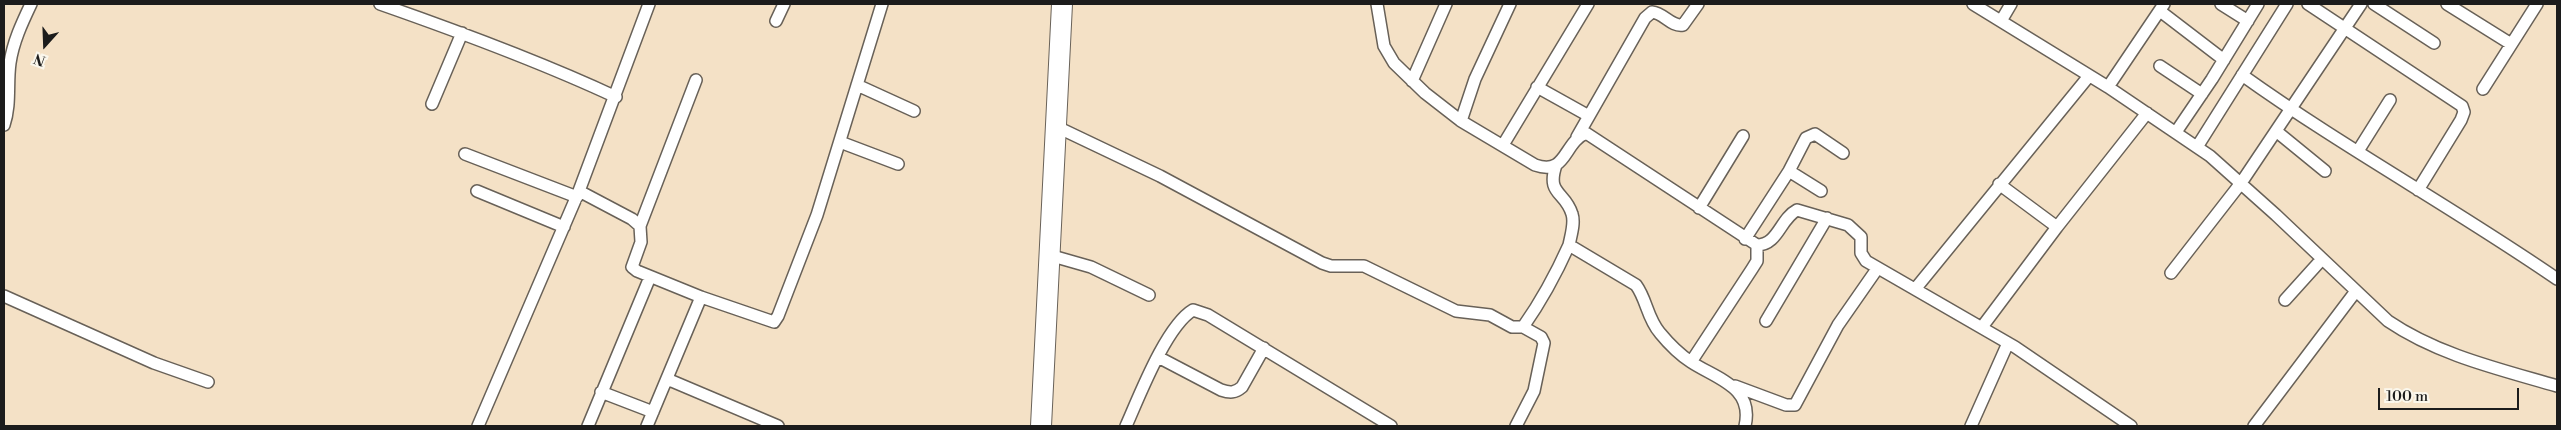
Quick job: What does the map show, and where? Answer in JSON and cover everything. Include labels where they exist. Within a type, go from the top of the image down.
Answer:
[{"type":"highway","points":[[1041,426],[1062,4]]},
{"type":"street","points":[[4,125],[9,101],[10,63],[14,46],[31,4]]},
{"type":"street","points":[[380,4],[555,69],[616,97]]},
{"type":"street","points":[[478,426],[578,194],[616,97],[649,4]]},
{"type":"street","points":[[776,21],[784,4]]},
{"type":"street","points":[[696,80],[640,226],[641,242],[632,267],[650,277],[701,298],[769,321],[777,319],[817,215],[882,4]]},
{"type":"street","points":[[1377,4],[1384,46],[1394,63],[1424,93],[1461,121],[1535,165],[1545,168],[1556,165],[1564,158],[1649,14],[1656,12],[1674,24],[1683,25],[1698,4]]},
{"type":"street","points":[[1412,81],[1446,4]]},
{"type":"street","points":[[1461,121],[1475,79],[1510,4]]},
{"type":"street","points":[[1503,145],[1588,4]]},
{"type":"street","points":[[1973,4],[2108,87],[2197,146],[2241,183],[2388,321],[2426,344],[2486,366],[2557,386]]},
{"type":"street","points":[[2001,21],[2011,4]]},
{"type":"street","points":[[2221,4],[2248,22]]},
{"type":"street","points":[[2176,132],[2224,60],[2258,4]]},
{"type":"street","points":[[2197,146],[2287,4]]},
{"type":"street","points":[[2308,4],[2462,106],[2464,112],[2456,131],[2418,190]]},
{"type":"street","points":[[2171,273],[2241,183],[2361,4]]},
{"type":"street","points":[[2374,4],[2434,42]]},
{"type":"street","points":[[2447,4],[2511,44]]},
{"type":"street","points":[[2483,89],[2537,4]]},
{"type":"street","points":[[2108,87],[2162,7],[2224,60]]},
{"type":"street","points":[[432,104],[462,33]]},
{"type":"street","points":[[2160,66],[2202,94]]},
{"type":"street","points":[[2242,75],[2290,110],[2358,151],[2557,279]]},
{"type":"street","points":[[1916,288],[2089,76]]},
{"type":"street","points":[[858,85],[914,111]]},
{"type":"street","points":[[1537,87],[1589,116]]},
{"type":"street","points":[[2358,151],[2390,100]]},
{"type":"street","points":[[1982,327],[2057,227],[2147,113]]},
{"type":"street","points":[[1055,126],[1160,176],[1322,263],[1331,266],[1364,266],[1456,311],[1468,314],[1490,315],[1512,327],[1523,327],[1541,337],[1544,343],[1534,391],[1516,426]]},
{"type":"street","points":[[2276,131],[2325,171]]},
{"type":"street","points":[[1577,137],[1586,134],[1596,138],[1745,240],[1756,245],[1766,245],[1772,241],[1784,219],[1797,210],[1827,218],[1856,231],[1861,237],[1861,253],[1866,261],[1916,288],[2008,343],[2131,426]]},
{"type":"street","points":[[1745,240],[1789,170],[1806,138],[1811,134],[1820,136],[1843,153]]},
{"type":"street","points":[[1699,208],[1743,136]]},
{"type":"street","points":[[840,142],[898,164]]},
{"type":"street","points":[[465,154],[578,194],[632,219],[640,226]]},
{"type":"street","points":[[1523,327],[1552,283],[1570,245],[1574,221],[1568,205],[1553,186],[1552,178],[1556,165]]},
{"type":"street","points":[[1789,170],[1821,191]]},
{"type":"street","points":[[1999,184],[2057,227]]},
{"type":"street","points":[[477,192],[564,227]]},
{"type":"street","points":[[1766,321],[1827,218]]},
{"type":"street","points":[[1570,245],[1636,285],[1642,293],[1650,321],[1675,350],[1691,362],[1733,385],[1786,405],[1795,405],[1838,325],[1877,268]]},
{"type":"street","points":[[1691,362],[1752,269],[1758,254],[1756,245]]},
{"type":"street","points":[[1049,255],[1091,267],[1148,295]]},
{"type":"street","points":[[2285,300],[2322,259]]},
{"type":"street","points":[[588,426],[650,277]]},
{"type":"street","points":[[2254,426],[2356,291]]},
{"type":"street","points":[[4,296],[154,363],[208,382]]},
{"type":"street","points":[[647,426],[701,298]]},
{"type":"street","points":[[1126,426],[1158,357],[1178,326],[1193,310],[1208,315],[1391,426]]},
{"type":"street","points":[[1970,426],[2008,343]]},
{"type":"street","points":[[1158,357],[1230,393],[1242,387],[1264,348]]},
{"type":"street","points":[[667,379],[778,426]]},
{"type":"street","points":[[1733,385],[1742,395],[1745,403],[1745,426]]},
{"type":"street","points":[[601,392],[653,412]]}]
